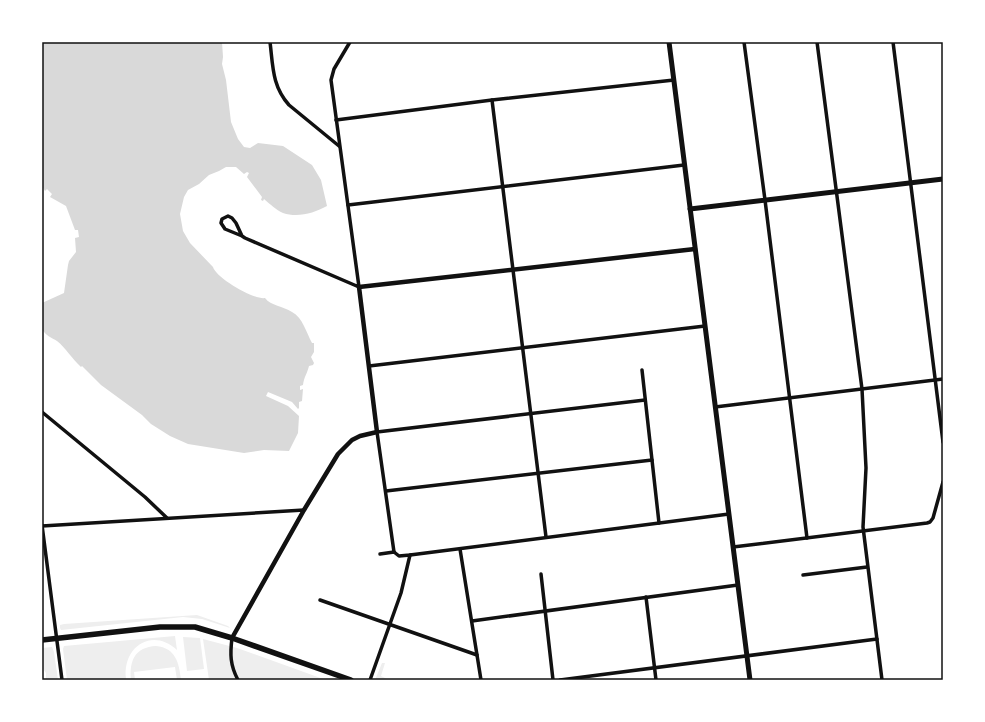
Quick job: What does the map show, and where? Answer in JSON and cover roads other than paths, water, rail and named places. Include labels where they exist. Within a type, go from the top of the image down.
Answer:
[{"type":"main road","points":[[669,42],[750,680]]},
{"type":"main road","points":[[690,209],[943,179]]},
{"type":"main road","points":[[42,640],[160,627],[183,626],[200,628],[351,680]]},
{"type":"street","points":[[270,42],[275,81],[283,98],[289,105],[339,146]]},
{"type":"street","points":[[350,42],[332,75],[339,146],[394,552],[399,556],[410,555],[729,514]]},
{"type":"street","points":[[744,42],[807,538]]},
{"type":"street","points":[[817,42],[862,389],[866,468],[864,530],[867,567],[882,680]]},
{"type":"street","points":[[893,42],[943,442]]},
{"type":"street","points":[[336,120],[492,100],[674,80]]},
{"type":"street","points":[[492,100],[546,537]]},
{"type":"street","points":[[348,205],[684,165]]},
{"type":"street","points":[[242,236],[232,218],[228,216],[222,219],[221,223],[225,229],[358,287],[695,249]]},
{"type":"street","points":[[369,366],[705,326]]},
{"type":"street","points":[[642,370],[659,523]]},
{"type":"street","points":[[715,407],[943,379]]},
{"type":"street","points":[[238,680],[233,671],[230,659],[232,638],[304,510],[344,447],[352,440],[360,436],[377,432],[645,400]]},
{"type":"street","points":[[42,412],[145,497],[167,518]]},
{"type":"street","points":[[386,491],[652,460]]},
{"type":"street","points":[[733,547],[930,522],[933,518],[943,482]]},
{"type":"street","points":[[62,680],[42,525],[304,510]]},
{"type":"street","points":[[460,548],[481,680]]},
{"type":"street","points":[[380,554],[394,552]]},
{"type":"street","points":[[370,680],[401,593],[410,555]]},
{"type":"street","points":[[804,575],[867,567]]},
{"type":"street","points":[[540,574],[553,680]]},
{"type":"street","points":[[472,621],[738,585]]},
{"type":"street","points":[[646,597],[656,680]]},
{"type":"street","points":[[320,600],[476,655]]},
{"type":"street","points":[[560,680],[877,639]]}]
